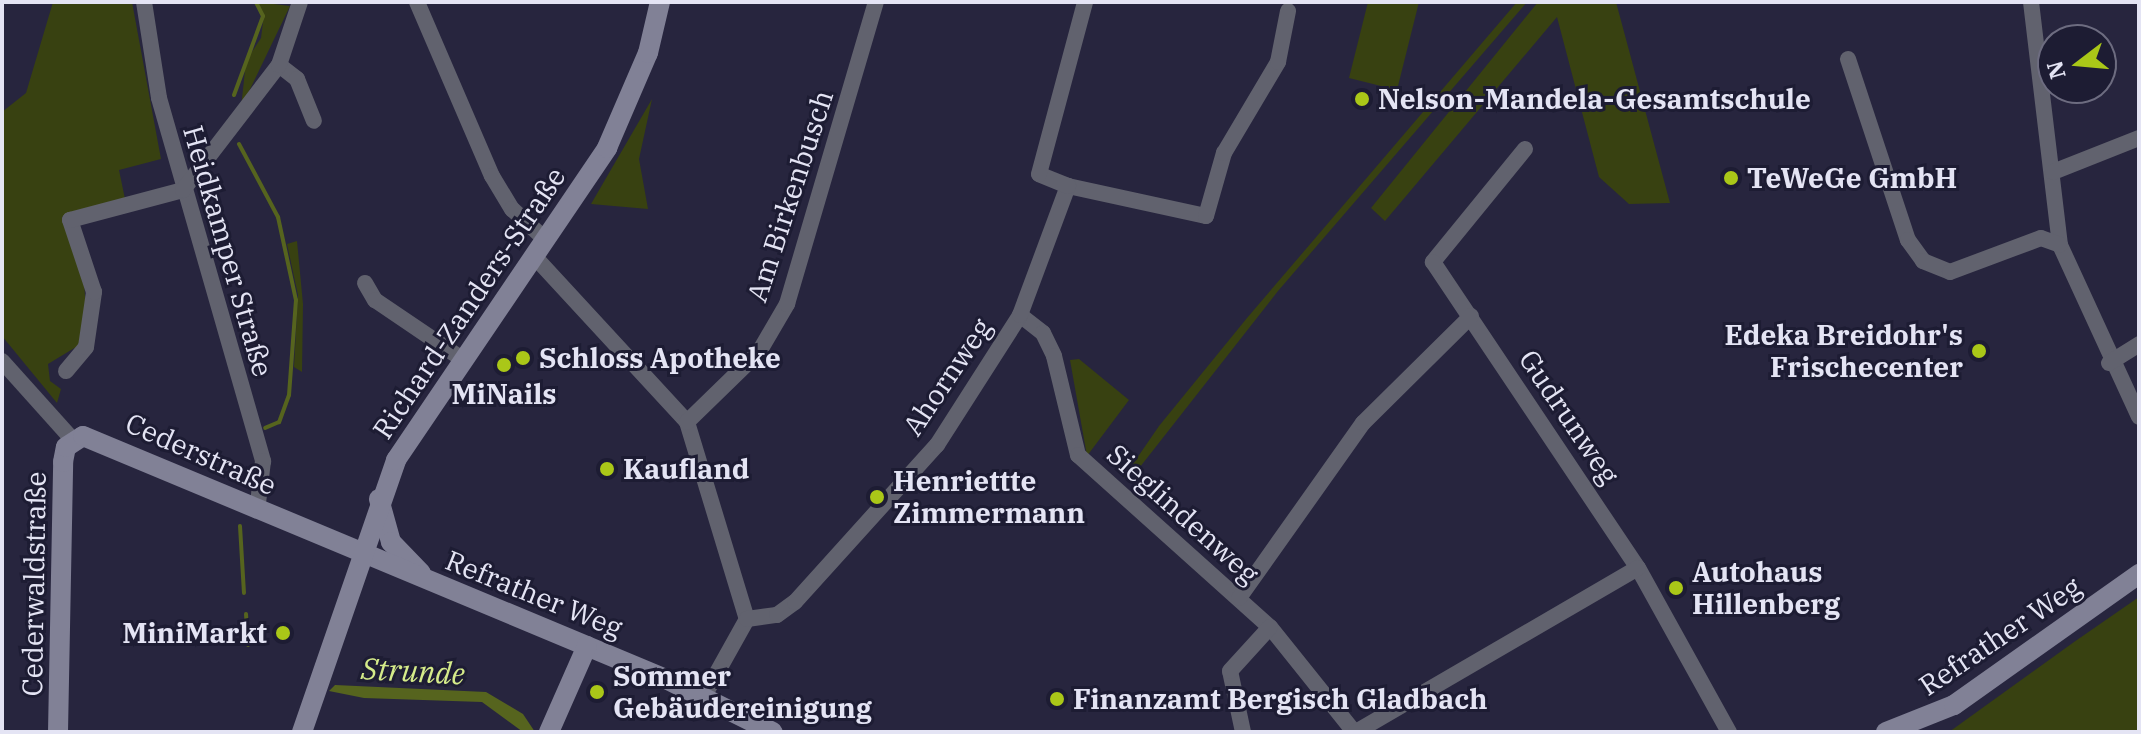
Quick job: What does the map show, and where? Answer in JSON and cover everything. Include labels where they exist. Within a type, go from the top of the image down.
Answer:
[{"type":"street","name":"Heidkamper Straße","points":[[144,2],[183,190],[263,461],[257,511]]},
{"type":"street","points":[[66,371],[86,347],[94,322],[94,292],[73,215],[126,209],[183,190],[279,65],[300,2]]},
{"type":"street","points":[[417,2],[492,176],[512,209],[540,248],[687,422],[747,619],[704,696]]},
{"type":"street","name":"Richard-Zanders-Straße","points":[[302,732],[358,552],[379,496],[462,359],[540,248],[629,103],[660,2]]},
{"type":"street","name":"Am Birkenbusch","points":[[687,422],[759,352],[787,304],[876,2]]},
{"type":"street","points":[[1085,2],[1039,174],[1068,186],[1206,216],[1224,153],[1278,62],[1288,11]]},
{"type":"street","points":[[2031,2],[2060,245],[2109,363],[2139,417]]},
{"type":"street","points":[[1848,59],[1908,240],[1923,261],[1950,272],[2041,238],[2060,245]]},
{"type":"street","points":[[279,65],[297,79],[314,121]]},
{"type":"street","points":[[2053,172],[2139,138]]},
{"type":"street","name":"Gudrunweg","points":[[1525,149],[1433,262],[1638,568],[1729,732]]},
{"type":"street","name":"Ahornweg","points":[[747,619],[777,615],[795,602],[937,445],[1020,315],[1068,186]]},
{"type":"street","points":[[365,283],[375,300],[462,359]]},
{"type":"street","name":"Sieglindenweg","points":[[1020,315],[1043,333],[1054,356],[1078,455],[1270,627],[1355,732]]},
{"type":"street","points":[[1239,598],[1363,423],[1471,316]]},
{"type":"street","points":[[2109,363],[2139,344]]},
{"type":"street","points":[[2,361],[73,440]]},
{"type":"street","name":"Cederstraße","points":[[73,440],[95,437],[257,511],[358,552]]},
{"type":"street","name":"Cederwaldstraße","points":[[58,732],[63,462],[73,440]]},
{"type":"street","points":[[379,496],[391,542],[425,580]]},
{"type":"street","name":"Refrather Weg","points":[[358,552],[704,696],[773,732]]},
{"type":"street","points":[[1355,732],[1638,568]]},
{"type":"street","name":"Refrather Weg","points":[[1886,732],[1954,705],[2139,574]]},
{"type":"street","points":[[1243,732],[1230,671],[1270,627]]},
{"type":"street","points":[[549,732],[587,646]]},
{"type":"shaded area","points":[[53,2],[132,2],[161,159],[119,170],[125,199],[62,217],[84,279],[86,314],[81,344],[48,364],[50,381],[61,389],[57,403],[2,336],[2,112],[26,93]]},
{"type":"shaded area","points":[[257,2],[290,6],[241,108],[246,61],[261,38],[264,14]]},
{"type":"shaded area","points":[[1368,2],[1419,2],[1397,90],[1349,78]]},
{"type":"shaded area","points":[[1517,2],[1527,2],[1278,291],[1129,481],[1124,477],[1159,426],[1247,318]]},
{"type":"shaded area","points":[[1538,2],[1616,2],[1670,203],[1629,204],[1599,177],[1557,17],[1385,221],[1371,208]]},
{"type":"shaded area","points":[[652,99],[639,159],[648,209],[591,204]]},
{"type":"shaded area","points":[[297,241],[303,304],[302,372],[294,367],[298,295],[287,244]]},
{"type":"shaded area","points":[[1079,359],[1129,400],[1087,456],[1070,360]]},
{"type":"shaded area","points":[[2139,597],[2139,732],[1949,732],[2074,642]]},
{"type":"shaded area","points":[[335,685],[486,692],[523,714],[535,732],[523,732],[482,702],[364,698],[329,691]]},
{"type":"waterway","points":[[234,95],[263,16],[256,2]]},
{"type":"waterway","points":[[239,144],[278,217],[296,300],[289,395],[279,422],[265,428]]},
{"type":"waterway","points":[[240,526],[244,593]]},
{"type":"waterway","points":[[246,614],[248,645]]},
{"type":"place","name":"Nelson-Mandela-Gesamtschule","points":[[1362,99]]},
{"type":"place","name":"TeWeGe GmbH","points":[[1731,178]]},
{"type":"place","name":"Edeka Breidohr's Frischecenter","points":[[1979,351]]},
{"type":"place","name":"Schloss Apotheke","points":[[523,358]]},
{"type":"place","name":"MiNails","points":[[504,365]]},
{"type":"place","name":"Kaufland","points":[[607,469]]},
{"type":"place","name":"Henriettte Zimmermann","points":[[877,497]]},
{"type":"place","name":"Autohaus Hillenberg","points":[[1676,588]]},
{"type":"place","name":"MiniMarkt","points":[[283,633]]},
{"type":"place","name":"Sommer Gebäudereinigung","points":[[597,692]]},
{"type":"place","name":"Finanzamt Bergisch Gladbach","points":[[1057,699]]},
{"type":"water label","name":"Strunde","points":[[413,671]]}]
